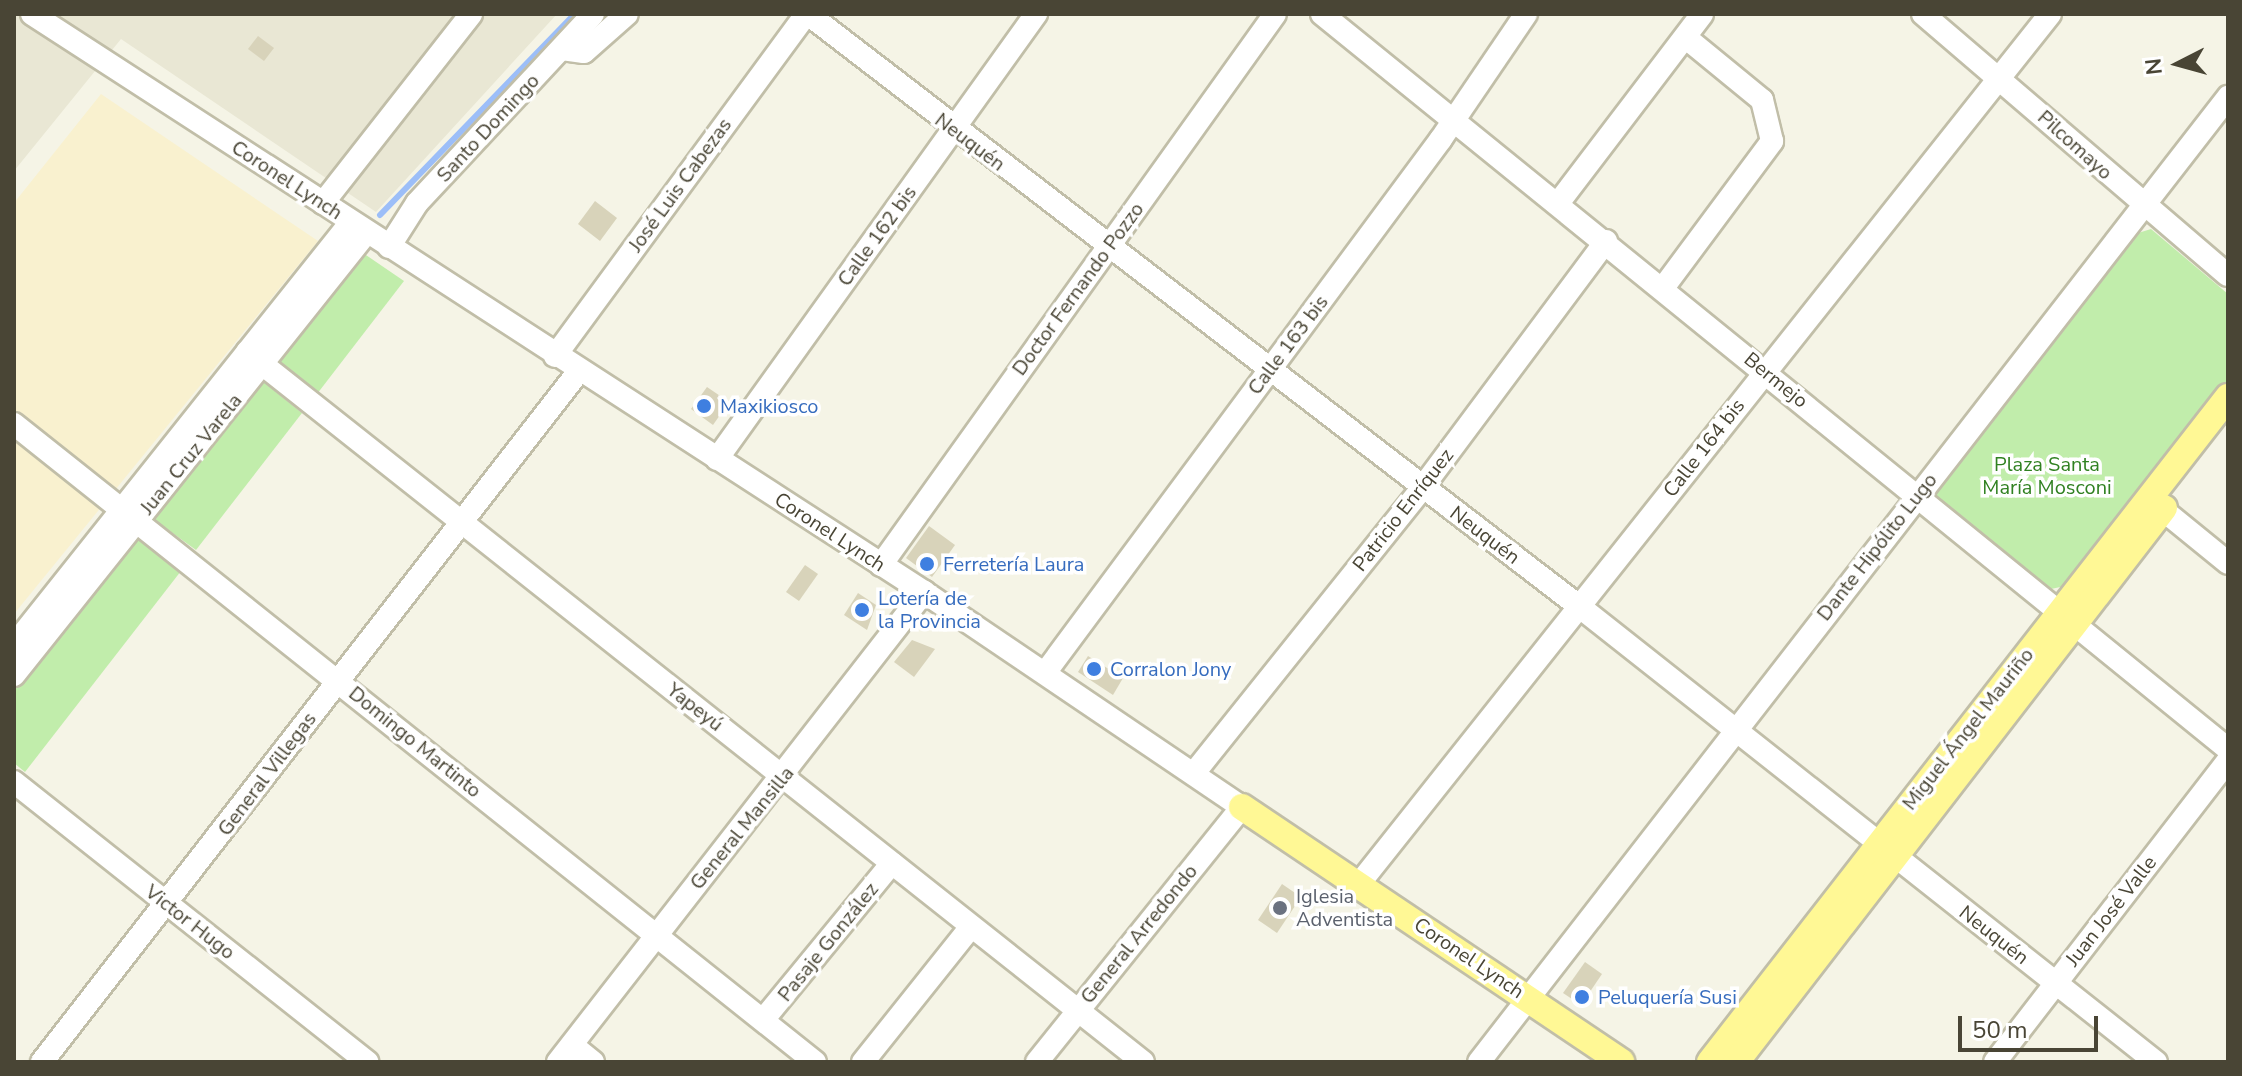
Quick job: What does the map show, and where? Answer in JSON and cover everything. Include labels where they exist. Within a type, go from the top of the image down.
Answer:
[{"type":"main road","name":"Miguel Ángel Mauriño","points":[[1710,1062],[1887,849],[2069,616],[2228,397]]},
{"type":"main road","name":"Miguel Ángel Mauriño","points":[[2069,616],[2163,510],[2228,426]]},
{"type":"main road","name":"Coronel Lynch","points":[[1242,807],[1621,1062]]},
{"type":"main road","name":"Miguel Ángel Mauriño","points":[[1736,1062],[1887,849]]},
{"type":"street","name":"Coronel Lynch","points":[[32,14],[62,22],[389,247],[924,592],[1242,807]]},
{"type":"street","points":[[323,203],[471,14]]},
{"type":"street","name":"Santo Domingo","points":[[389,247],[417,203],[593,14]]},
{"type":"street","points":[[562,49],[584,52],[627,14]]},
{"type":"street","name":"Neuquén","points":[[807,14],[1268,372],[1580,607],[2156,1062]]},
{"type":"street","name":"José Luis Cabezas","points":[[555,356],[807,14]]},
{"type":"street","name":"Calle 162 bis","points":[[717,459],[1036,14]]},
{"type":"street","name":"Doctor Fernando Pozzo","points":[[881,565],[1275,14]]},
{"type":"street","name":"Bermejo","points":[[1322,14],[1559,202],[2228,749]]},
{"type":"street","name":"Calle 163 bis","points":[[1045,673],[1453,119],[1526,14]]},
{"type":"street","points":[[1559,202],[1702,14]]},
{"type":"street","name":"Pilcomayo","points":[[1923,14],[2141,204],[2228,275]]},
{"type":"street","name":"Calle 164 bis","points":[[1359,884],[2050,14]]},
{"type":"street","points":[[1663,288],[1772,141],[1762,100],[1685,37]]},
{"type":"street","name":"Dante Hipólito Lugo","points":[[1479,1062],[2141,204],[2228,97]]},
{"type":"street","name":"Juan Cruz Varela","points":[[14,675],[129,515],[359,227]]},
{"type":"street","name":"Patricio Enríquez","points":[[1194,773],[1422,488],[1606,241]]},
{"type":"street","name":"Yapeyú","points":[[255,359],[1143,1062]]},
{"type":"street","name":"General Villegas","points":[[42,1062],[168,904],[460,521],[579,371]]},
{"type":"street","name":"Domingo Martinto","points":[[14,424],[815,1062]]},
{"type":"street","points":[[2163,510],[2228,563]]},
{"type":"street","points":[[14,645],[129,515]]},
{"type":"street","name":"General Mansilla","points":[[565,1054],[924,592]]},
{"type":"street","name":"Juan José Valle","points":[[1995,1062],[2228,761]]},
{"type":"street","name":"Victor Hugo","points":[[14,782],[367,1062]]},
{"type":"street","name":"General Arredondo","points":[[1037,1062],[1242,807]]},
{"type":"street","name":"Pasaje González","points":[[763,1020],[892,863]]},
{"type":"street","points":[[863,1062],[970,928]]},
{"type":"street","points":[[565,1054],[593,1062]]},
{"type":"shaded area","points":[[14,14],[557,14],[376,212],[121,39],[14,171]]},
{"type":"shaded area","points":[[101,94],[318,241],[14,614],[14,203]]},
{"type":"green space","name":"Plaza Santa María Mosconi","points":[[2151,229],[2228,294],[2228,380],[2065,586],[2051,589],[1932,493],[2135,234]]},
{"type":"green space","points":[[363,253],[404,281],[317,394],[276,359]]},
{"type":"green space","points":[[260,379],[302,413],[196,550],[149,516]]},
{"type":"green space","points":[[136,534],[181,571],[25,772],[14,763],[14,685]]},
{"type":"building","points":[[258,36],[274,48],[264,61],[248,49]]},
{"type":"building","points":[[595,201],[617,218],[600,241],[578,224]]},
{"type":"building","points":[[707,387],[729,402],[713,425],[691,409]]},
{"type":"building","points":[[929,526],[955,545],[932,577],[906,558]]},
{"type":"building","points":[[805,565],[818,574],[799,601],[786,592]]},
{"type":"building","name":"Lotería de la Provincia","points":[[858,593],[876,605],[867,630],[844,615]]},
{"type":"building","points":[[912,640],[935,649],[914,677],[894,662]]},
{"type":"building","points":[[1088,656],[1123,678],[1113,695],[1078,672]]},
{"type":"building","name":"Iglesia Adventista","points":[[1282,884],[1301,897],[1277,933],[1258,920]]},
{"type":"building","points":[[1585,962],[1602,974],[1581,1005],[1563,993]]},
{"type":"waterway","points":[[380,215],[575,14]]},
{"type":"place","name":"Maxikiosco","points":[[704,406]]},
{"type":"place","name":"Ferretería Laura","points":[[927,564]]},
{"type":"place","name":"Lotería de la Provincia","points":[[862,610]]},
{"type":"place","name":"Corralon Jony","points":[[1094,669]]},
{"type":"place","name":"Iglesia Adventista","points":[[1280,908]]},
{"type":"place","name":"Peluquería Susi","points":[[1582,997]]}]
